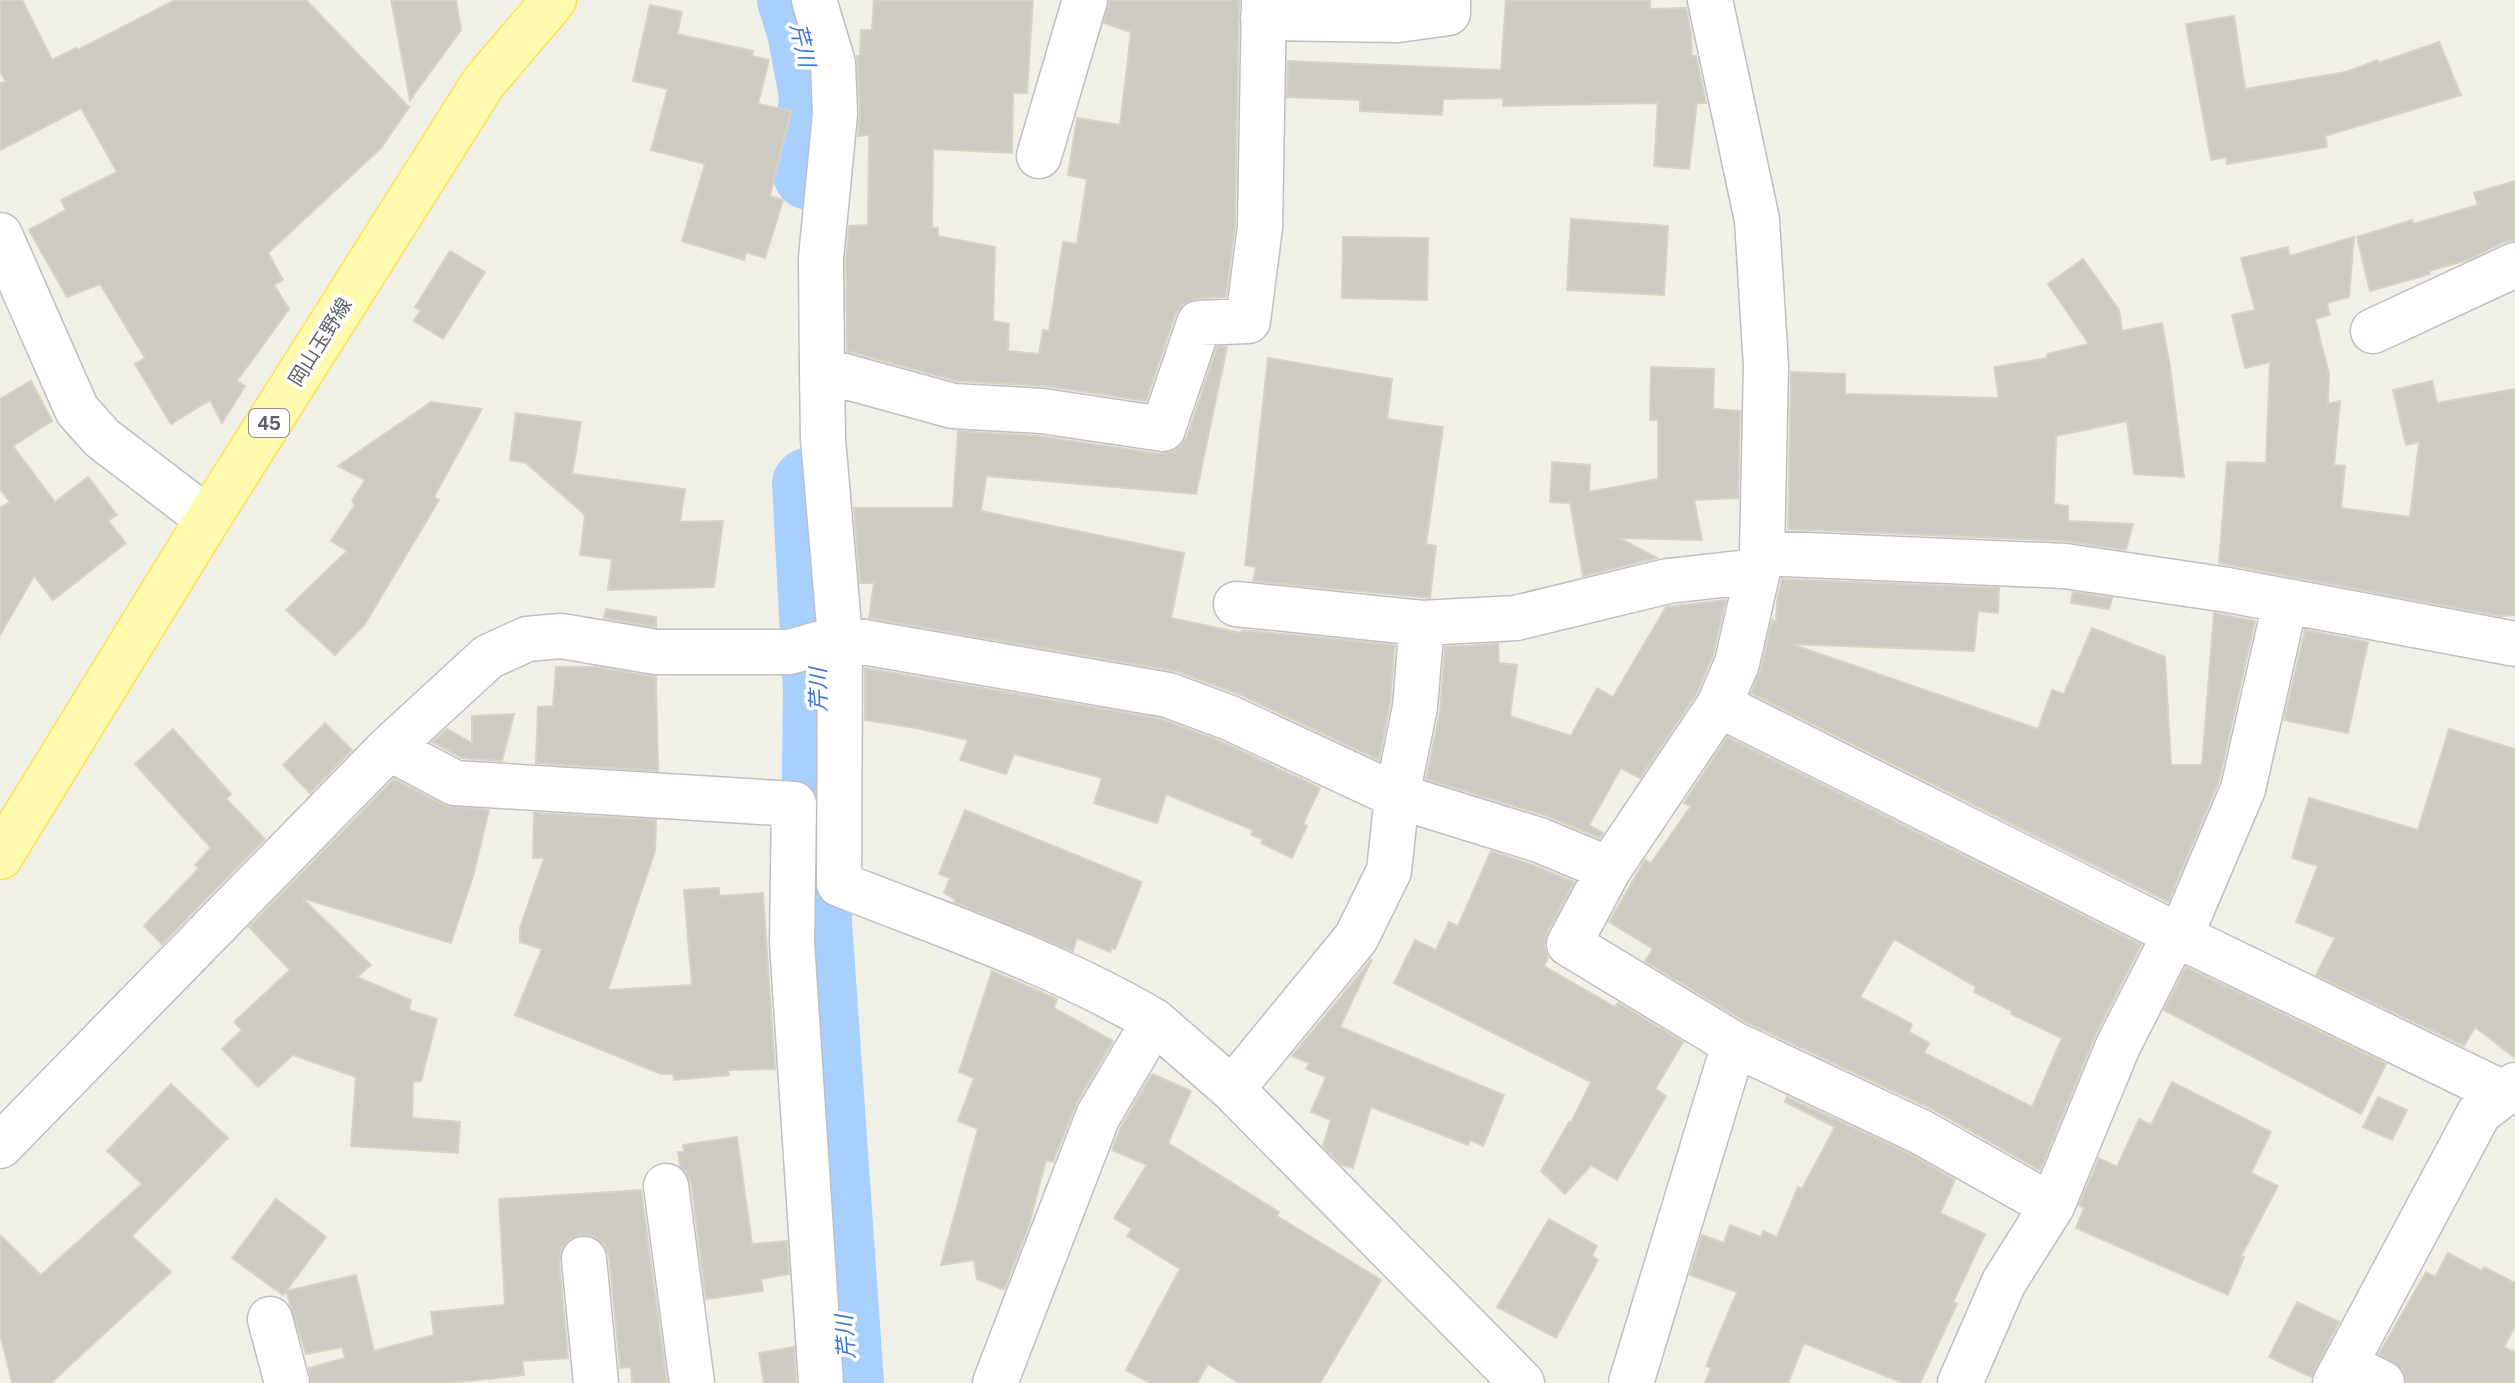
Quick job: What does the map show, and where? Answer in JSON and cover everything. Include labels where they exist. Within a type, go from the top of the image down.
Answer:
[{"type":"main road","name":"岡山玉野線","points":[[0,857],[208,519],[484,82],[554,0]]},
{"type":"street","points":[[814,0],[833,63],[835,114],[821,258],[822,370],[823,439],[840,638],[812,794],[792,943],[821,1383]]},
{"type":"street","points":[[1039,156],[1085,0]]},
{"type":"street","points":[[822,370],[953,406],[1042,411],[1163,429],[1199,323],[1248,321],[1260,227],[1264,9],[1398,20],[1448,13],[1448,0]]},
{"type":"street","points":[[1710,0],[1757,220],[1766,366],[1760,562],[1737,663],[1719,705],[1609,869],[1569,944],[1734,1044],[1921,1132],[2052,1206]]},
{"type":"street","points":[[0,235],[77,410],[102,438],[208,519]]},
{"type":"street","points":[[2373,331],[2515,265]]},
{"type":"street","points":[[1236,604],[1422,623],[1516,618],[1760,562],[2065,566],[2228,590],[2515,644]]},
{"type":"street","points":[[1960,1383],[2004,1282],[2052,1206],[2118,1046],[2175,934],[2186,923],[2243,789],[2285,603]]},
{"type":"street","points":[[1232,1089],[1356,938],[1389,871],[1397,796],[1415,707],[1422,623]]},
{"type":"street","points":[[0,1146],[389,748],[488,657],[527,639],[561,636],[656,652],[789,652],[840,638],[1168,695],[1230,718],[1397,796],[1539,840],[1609,869]]},
{"type":"street","points":[[1719,705],[2175,934],[2510,1090],[2479,1113],[2354,1377]]},
{"type":"street","points":[[389,748],[455,783],[812,794]]},
{"type":"street","points":[[812,794],[839,884],[1033,961],[1112,996],[1154,1021],[1232,1089],[1522,1383]]},
{"type":"street","points":[[995,1383],[1098,1116],[1154,1021]]},
{"type":"street","points":[[1631,1383],[1734,1044]]},
{"type":"street","points":[[666,1186],[692,1383]]},
{"type":"street","points":[[584,1259],[596,1383]]},
{"type":"street","points":[[270,1319],[287,1383]]},
{"type":"building","points":[[0,0],[22,0],[52,60],[76,48],[78,50],[175,0],[306,0],[409,107],[381,148],[268,253],[283,280],[274,285],[289,309],[237,381],[245,386],[222,423],[210,400],[171,424],[135,364],[145,358],[100,284],[67,297],[29,230],[66,210],[61,200],[117,172],[81,108],[0,150],[0,83],[6,82],[0,71]]},
{"type":"building","points":[[391,0],[456,0],[461,30],[410,100]]},
{"type":"building","points":[[874,0],[1033,0],[1027,93],[1013,93],[1012,153],[933,149],[932,228],[938,228],[938,236],[995,247],[993,321],[1009,324],[1008,351],[1039,354],[1043,330],[1049,331],[1063,242],[1077,244],[1087,179],[1068,175],[1077,118],[1120,125],[1131,32],[1104,23],[1109,0],[1239,0],[1235,225],[1226,297],[1198,298],[1183,304],[1175,315],[1146,401],[1046,386],[957,381],[847,351],[846,259],[849,226],[868,225],[869,135],[858,136],[857,56],[860,56],[861,30],[872,30]]},
{"type":"building","points":[[1506,0],[1650,0],[1650,9],[1686,8],[1692,56],[1696,56],[1706,103],[1697,103],[1689,169],[1654,166],[1658,103],[1503,106],[1503,98],[1443,99],[1442,115],[1360,111],[1360,100],[1287,97],[1288,61],[1501,70]]},
{"type":"building","points":[[650,5],[682,12],[677,34],[753,51],[752,56],[769,60],[758,104],[791,111],[770,196],[783,200],[765,258],[746,252],[744,260],[682,241],[705,164],[651,150],[668,89],[633,81]]},
{"type":"building","points":[[2234,16],[2245,89],[2346,72],[2439,42],[2461,95],[2325,136],[2327,147],[2227,164],[2226,157],[2211,160],[2186,24]]},
{"type":"building","points":[[2515,181],[2515,240],[2467,260],[2429,271],[2430,274],[2370,291],[2357,237],[2478,205],[2474,193]]},
{"type":"building","points":[[1571,219],[1668,226],[1664,295],[1567,290]]},
{"type":"building","points":[[1343,237],[1428,238],[1427,300],[1342,298]]},
{"type":"building","points":[[2354,237],[2349,297],[2327,303],[2330,315],[2315,319],[2329,374],[2328,404],[2340,401],[2334,465],[2345,466],[2341,508],[2410,517],[2419,442],[2406,445],[2393,390],[2432,381],[2437,403],[2515,389],[2515,615],[2500,616],[2219,563],[2227,462],[2266,463],[2270,362],[2245,368],[2232,315],[2255,310],[2241,258],[2288,247],[2290,256]]},
{"type":"building","points":[[450,251],[485,272],[443,339],[414,321],[421,310],[415,307]]},
{"type":"building","points":[[2083,259],[2119,310],[2122,331],[2162,323],[2170,367],[2184,477],[2134,474],[2127,421],[2056,436],[2054,504],[2068,506],[2068,521],[2133,524],[2126,550],[2066,541],[1788,529],[1791,372],[1845,374],[1845,394],[1999,398],[1994,367],[2047,358],[2047,354],[2089,344],[2048,284]]},
{"type":"building","points":[[1217,347],[1227,347],[1196,494],[986,476],[981,511],[1184,553],[1171,618],[1241,633],[1242,630],[1395,645],[1390,703],[1379,760],[1241,695],[1176,671],[869,618],[874,583],[860,583],[854,508],[953,508],[958,431],[1039,436],[1159,454],[1171,452],[1181,446],[1187,437]]},
{"type":"building","points":[[1268,358],[1392,379],[1387,419],[1443,427],[1426,544],[1436,546],[1430,598],[1253,581],[1256,567],[1245,565]]},
{"type":"building","points":[[1651,367],[1714,369],[1713,409],[1740,411],[1738,498],[1694,500],[1702,540],[1619,538],[1657,558],[1583,576],[1570,503],[1550,502],[1552,462],[1590,465],[1589,492],[1658,479],[1658,420],[1650,420]]},
{"type":"building","points":[[31,381],[52,421],[13,446],[55,502],[88,477],[117,515],[108,521],[126,543],[53,600],[34,576],[0,635],[0,508],[10,502],[0,489],[0,399]]},
{"type":"building","points":[[431,402],[482,409],[434,497],[439,500],[365,624],[335,655],[286,610],[347,551],[331,541],[355,505],[352,501],[365,480],[338,466]]},
{"type":"building","points":[[516,413],[581,422],[572,474],[685,489],[680,522],[723,521],[714,587],[608,590],[612,559],[580,555],[585,515],[526,463],[510,460]]},
{"type":"building","points":[[1782,579],[1999,588],[1998,613],[1978,611],[1974,651],[1791,644],[2038,729],[2052,690],[2064,694],[2092,628],[2165,657],[2171,765],[2202,765],[2214,613],[2255,621],[2219,781],[2168,902],[1751,693],[1761,669],[1772,620],[1776,622]]},
{"type":"building","points":[[2073,592],[2112,598],[2109,609],[2071,603]]},
{"type":"building","points":[[1726,600],[1713,655],[1697,693],[1640,778],[1621,768],[1589,825],[1603,833],[1600,838],[1547,816],[1426,779],[1440,712],[1445,647],[1498,644],[1499,663],[1517,665],[1510,716],[1571,736],[1597,688],[1613,697],[1666,607]]},
{"type":"building","points":[[606,609],[656,617],[656,627],[604,618]]},
{"type":"building","points":[[2305,630],[2368,642],[2348,733],[2284,720]]},
{"type":"building","points":[[556,667],[595,667],[656,677],[658,771],[536,763],[538,707],[553,706]]},
{"type":"building","points":[[865,668],[1161,719],[1220,741],[1320,788],[1303,824],[1307,826],[1292,858],[1261,843],[1263,839],[1251,835],[1253,830],[1166,794],[1157,823],[1094,803],[1102,778],[1014,754],[1006,774],[960,760],[968,740],[865,720]]},
{"type":"building","points":[[514,714],[502,761],[462,758],[432,742],[447,729],[472,743],[472,716]]},
{"type":"building","points":[[325,723],[352,750],[310,793],[283,765]]},
{"type":"building","points":[[173,729],[231,794],[226,799],[265,839],[162,944],[144,926],[199,868],[195,865],[211,848],[135,764]]},
{"type":"building","points":[[2449,729],[2515,749],[2515,1058],[2475,1027],[2464,1046],[2316,975],[2335,938],[2296,922],[2318,866],[2292,858],[2309,798],[2418,830]]},
{"type":"building","points":[[1727,737],[2141,945],[2095,1036],[2040,1170],[1932,1109],[1746,1022],[1645,961],[1653,949],[1609,922],[1645,860],[1651,863],[1691,806],[1684,803]],"holes":[[[1894,939],[1976,987],[1974,992],[2012,1011],[2011,1014],[2062,1038],[2032,1107],[1924,1053],[1929,1043],[1909,1032],[1912,1024],[1860,997]]]},
{"type":"building","points":[[394,779],[444,805],[489,810],[473,876],[451,943],[302,898],[371,965],[357,977],[411,1000],[409,1010],[437,1019],[421,1081],[413,1082],[412,1118],[460,1122],[458,1153],[351,1146],[356,1077],[293,1055],[258,1087],[222,1049],[242,1030],[234,1022],[290,970],[249,927]]},
{"type":"building","points":[[965,810],[1142,882],[1115,949],[1112,948],[1110,952],[1077,938],[1073,951],[954,902],[955,899],[944,893],[950,878],[939,874]]},
{"type":"building","points":[[534,813],[656,820],[655,851],[608,990],[692,985],[684,890],[719,888],[719,896],[763,893],[775,1069],[728,1070],[729,1075],[674,1080],[673,1074],[661,1074],[515,1015],[542,949],[520,942],[520,928],[544,858],[533,858]]},
{"type":"building","points":[[1491,851],[1574,882],[1547,933],[1544,945],[1548,958],[1544,966],[1615,1007],[1618,1003],[1683,1042],[1655,1089],[1666,1096],[1617,1180],[1591,1165],[1565,1194],[1541,1171],[1571,1123],[1591,1082],[1394,983],[1415,940],[1436,950],[1449,922],[1458,926]]},
{"type":"building","points":[[1372,959],[1340,1027],[1504,1095],[1483,1146],[1470,1140],[1468,1145],[1371,1107],[1353,1168],[1342,1165],[1323,1146],[1331,1120],[1311,1112],[1326,1077],[1306,1069],[1309,1063],[1292,1056]]},
{"type":"building","points":[[2186,967],[2386,1064],[2361,1114],[2164,1010]]},
{"type":"building","points":[[992,971],[1057,999],[1054,1008],[1113,1041],[1076,1104],[1053,1162],[1046,1160],[1029,1225],[1004,1290],[977,1279],[974,1260],[941,1265],[978,1129],[958,1121],[974,1078],[959,1072]]},
{"type":"building","points":[[1152,1074],[1191,1091],[1168,1143],[1279,1212],[1277,1216],[1381,1280],[1320,1383],[1239,1383],[1208,1364],[1197,1383],[1150,1383],[1126,1370],[1180,1269],[1127,1236],[1132,1229],[1114,1218],[1147,1165],[1112,1150],[1121,1127]]},
{"type":"building","points":[[2172,1082],[2271,1132],[2251,1173],[2278,1186],[2241,1256],[2244,1257],[2228,1295],[2076,1228],[2084,1208],[2079,1205],[2099,1158],[2117,1167],[2139,1119],[2151,1125]]},
{"type":"building","points":[[171,1084],[228,1138],[132,1236],[171,1272],[51,1383],[12,1383],[0,1333],[0,1235],[41,1275],[142,1184],[107,1151]]},
{"type":"building","points":[[1787,1097],[1910,1154],[1955,1180],[1940,1213],[1985,1234],[1920,1383],[1903,1383],[1804,1343],[1788,1383],[1705,1383],[1711,1368],[1706,1366],[1737,1292],[1690,1275],[1702,1235],[1724,1243],[1730,1225],[1761,1237],[1763,1231],[1777,1237],[1798,1187],[1802,1189],[1835,1127],[1785,1102]]},
{"type":"building","points":[[2378,1097],[2407,1110],[2392,1140],[2363,1127]]},
{"type":"building","points":[[737,1137],[752,1244],[787,1241],[789,1274],[761,1279],[763,1291],[706,1299],[691,1183],[686,1171],[680,1167],[678,1152],[684,1152],[683,1145]]},
{"type":"building","points":[[641,1190],[667,1383],[632,1383],[631,1367],[620,1368],[609,1256],[604,1244],[595,1237],[582,1234],[569,1239],[562,1248],[559,1261],[568,1358],[522,1361],[524,1375],[447,1383],[311,1383],[309,1368],[345,1358],[342,1347],[306,1354],[286,1291],[356,1275],[374,1351],[434,1335],[431,1312],[505,1305],[499,1199]]},
{"type":"building","points":[[276,1199],[326,1237],[283,1295],[232,1258]]},
{"type":"building","points":[[1549,1219],[1597,1246],[1592,1256],[1598,1260],[1556,1338],[1497,1307]]},
{"type":"building","points":[[2448,1253],[2482,1271],[2484,1267],[2515,1283],[2515,1326],[2504,1347],[2515,1353],[2515,1383],[2407,1383],[2402,1369],[2379,1354],[2426,1272],[2435,1277]]},
{"type":"building","points":[[2297,1302],[2339,1322],[2311,1377],[2269,1357]]},
{"type":"building","points":[[794,1347],[796,1383],[764,1383],[759,1353]]},
{"type":"waterway","name":"芹川","points":[[793,0],[803,31],[815,95],[809,174]]},
{"type":"waterway","name":"芹川","points":[[808,484],[819,689],[816,923],[848,1383]]}]
